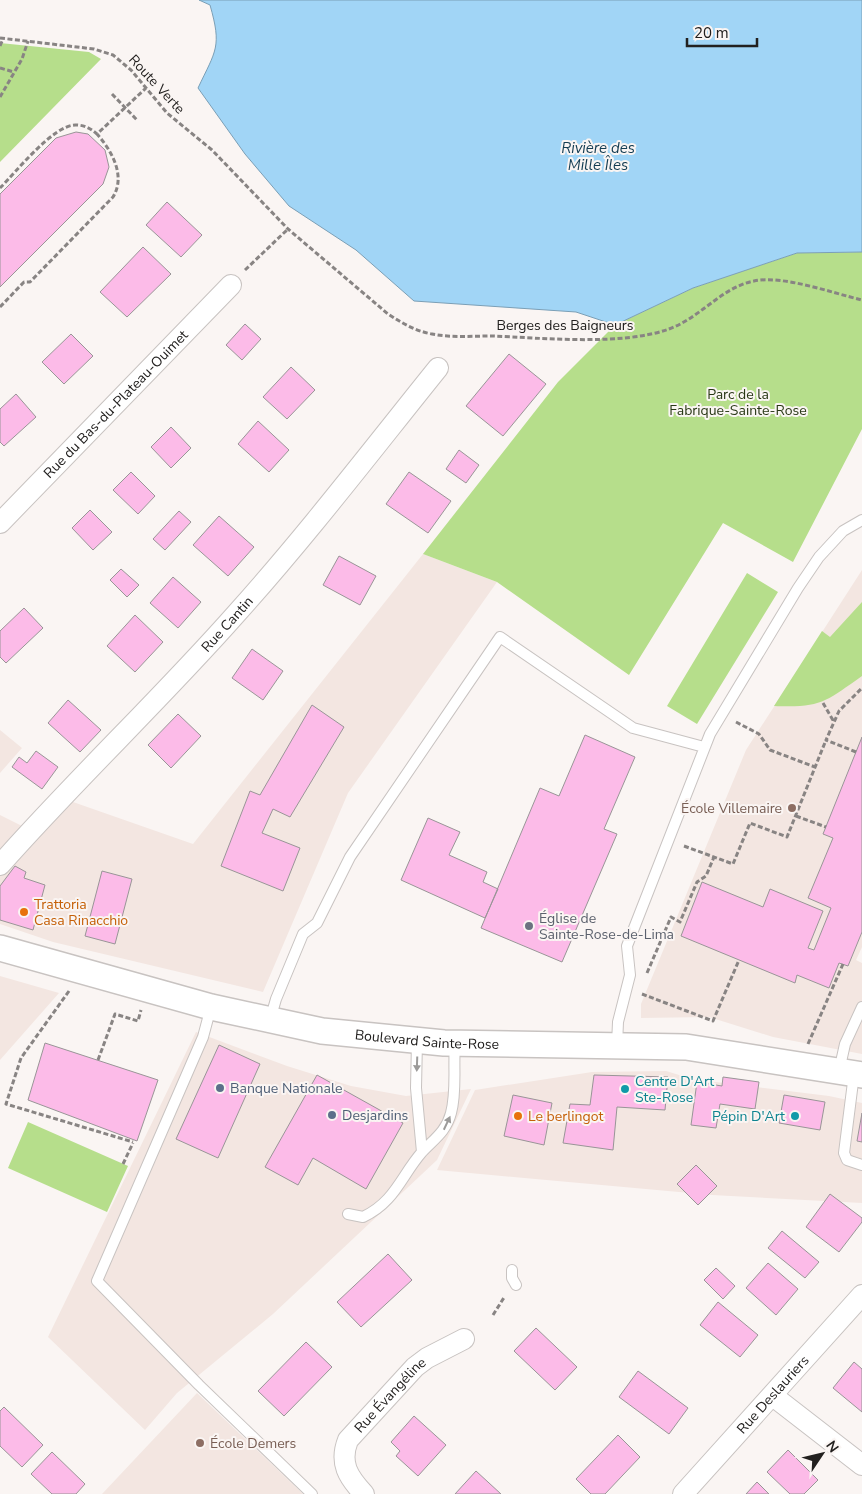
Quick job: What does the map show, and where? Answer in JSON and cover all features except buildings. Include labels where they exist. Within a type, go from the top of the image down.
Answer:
[{"type":"street","name":"Rue du Bas-du-Plateau-Ouimet","points":[[0,523],[235,281]]},
{"type":"street","name":"Rue Cantin","points":[[0,865],[42,818],[241,609],[438,368]]},
{"type":"street","name":"Boulevard Sainte-Rose","points":[[0,948],[211,1008],[322,1031],[455,1044],[664,1046],[710,1049],[852,1073]]},
{"type":"street","name":"Rue Deslauriers","points":[[682,1494],[774,1396],[862,1295]]},
{"type":"street","name":"Rue Évangéline","points":[[364,1494],[345,1468],[343,1456],[348,1440],[415,1367],[432,1355],[464,1339]]},
{"type":"street","points":[[774,1396],[862,1466]]},
{"type":"lane","points":[[616,1046],[618,1022],[630,975],[627,946],[704,747],[721,714],[819,557],[843,531],[862,520]]},
{"type":"lane","points":[[269,1021],[303,934],[317,923],[350,858],[500,637],[633,728],[704,747]]},
{"type":"lane","points":[[862,1007],[845,1044],[852,1073],[844,1153],[847,1160],[862,1164]]},
{"type":"lane","points":[[211,1008],[203,1037],[98,1281],[199,1385],[312,1494]]},
{"type":"lane","points":[[417,1041],[416,1088],[422,1152]]},
{"type":"lane","points":[[348,1214],[363,1217],[381,1206],[406,1178],[422,1152],[443,1131],[452,1112],[455,1044]]},
{"type":"lane","points":[[512,1270],[512,1288]]},
{"type":"path","name":"Route Verte","points":[[2,38],[104,51],[123,62],[167,113],[218,155],[288,229]]},
{"type":"path","points":[[0,46],[2,38]]},
{"type":"path","points":[[0,97],[26,51],[28,41]]},
{"type":"path","points":[[0,68],[14,72]]},
{"type":"path","points":[[97,134],[146,88]]},
{"type":"path","points":[[112,94],[137,120]]},
{"type":"path","points":[[0,188],[62,128],[77,124],[85,126],[97,134],[107,146],[117,166],[118,185],[116,192],[30,282],[24,282],[0,307]]},
{"type":"path","points":[[235,281],[288,229]]},
{"type":"path","name":"Berges des Baigneurs","points":[[288,229],[388,314],[403,324],[433,335],[605,339],[657,333],[685,322],[722,296],[744,283],[756,280],[791,283],[862,300]]},
{"type":"path","points":[[703,853],[733,864],[750,823],[787,838],[834,722],[844,705],[862,688]]},
{"type":"path","points":[[823,703],[834,722]]},
{"type":"path","points":[[721,714],[760,734],[770,750],[815,767]]},
{"type":"path","points":[[826,740],[856,752]]},
{"type":"path","points":[[796,816],[826,827]]},
{"type":"path","points":[[646,976],[671,917],[680,922],[697,882],[706,876],[714,857]]},
{"type":"path","points":[[640,993],[713,1021],[739,960]]},
{"type":"path","points":[[807,1047],[843,964]]},
{"type":"path","points":[[71,988],[21,1058],[6,1104],[141,1145]]},
{"type":"path","points":[[98,1060],[117,1009]]},
{"type":"path","points":[[115,1014],[138,1021],[141,1010]]},
{"type":"path","points":[[123,1164],[132,1142]]},
{"type":"path","points":[[493,1314],[512,1288]]},
{"type":"shaded area","points":[[423,554],[497,582],[348,793],[263,992],[53,942],[0,924],[0,815],[40,835],[73,802],[193,844]]},
{"type":"shaded area","name":"École Villemaire","points":[[862,570],[862,947],[856,960],[862,963],[862,1054],[773,1037],[709,1017],[641,1018],[641,1004],[746,750]]},
{"type":"shaded area","points":[[0,730],[22,748],[0,773]]},
{"type":"shaded area","points":[[0,976],[59,993],[0,1060]]},
{"type":"shaded area","points":[[196,1032],[287,1066],[351,1086],[406,1096],[471,1089],[437,1160],[273,1314],[177,1393],[145,1430],[48,1337]]},
{"type":"shaded area","points":[[666,1071],[692,1079],[829,1096],[862,1103],[862,1203],[712,1195],[437,1170],[475,1090],[592,1072]]},
{"type":"shaded area","name":"École Demers","points":[[197,1393],[303,1494],[102,1494]]},
{"type":"green space","points":[[0,43],[89,52],[101,59],[0,162]]},
{"type":"green space","name":"Parc de la Fabrique-Sainte-Rose","points":[[862,252],[862,429],[793,562],[723,523],[629,675],[497,582],[423,554],[558,382],[615,325],[693,288],[797,253]]},
{"type":"green space","points":[[747,573],[778,592],[697,724],[667,706]]},
{"type":"green space","points":[[862,602],[862,676],[822,702],[802,706],[774,706],[822,631],[830,637]]},
{"type":"green space","points":[[28,1122],[128,1166],[107,1212],[8,1168]]},
{"type":"water","name":"Rivière des Mille Îles","points":[[199,0],[862,0],[862,252],[797,253],[693,288],[615,325],[576,312],[414,301],[356,250],[289,206],[245,154],[198,88],[213,56],[216,40],[216,30],[210,5]]},
{"type":"place","name":"École Villemaire","points":[[792,808]]},
{"type":"place","name":"Trattoria Casa Rinacchio","points":[[24,912]]},
{"type":"place","name":"Église de Sainte-Rose-de-Lima","points":[[529,926]]},
{"type":"place","name":"Banque Nationale","points":[[220,1088]]},
{"type":"place","name":"Centre D'Art Ste-Rose","points":[[625,1089]]},
{"type":"place","name":"Desjardins","points":[[332,1115]]},
{"type":"place","name":"Le berlingot","points":[[518,1116]]},
{"type":"place","name":"Pépin D'Art","points":[[795,1116]]},
{"type":"place","name":"École Demers","points":[[200,1443]]}]
